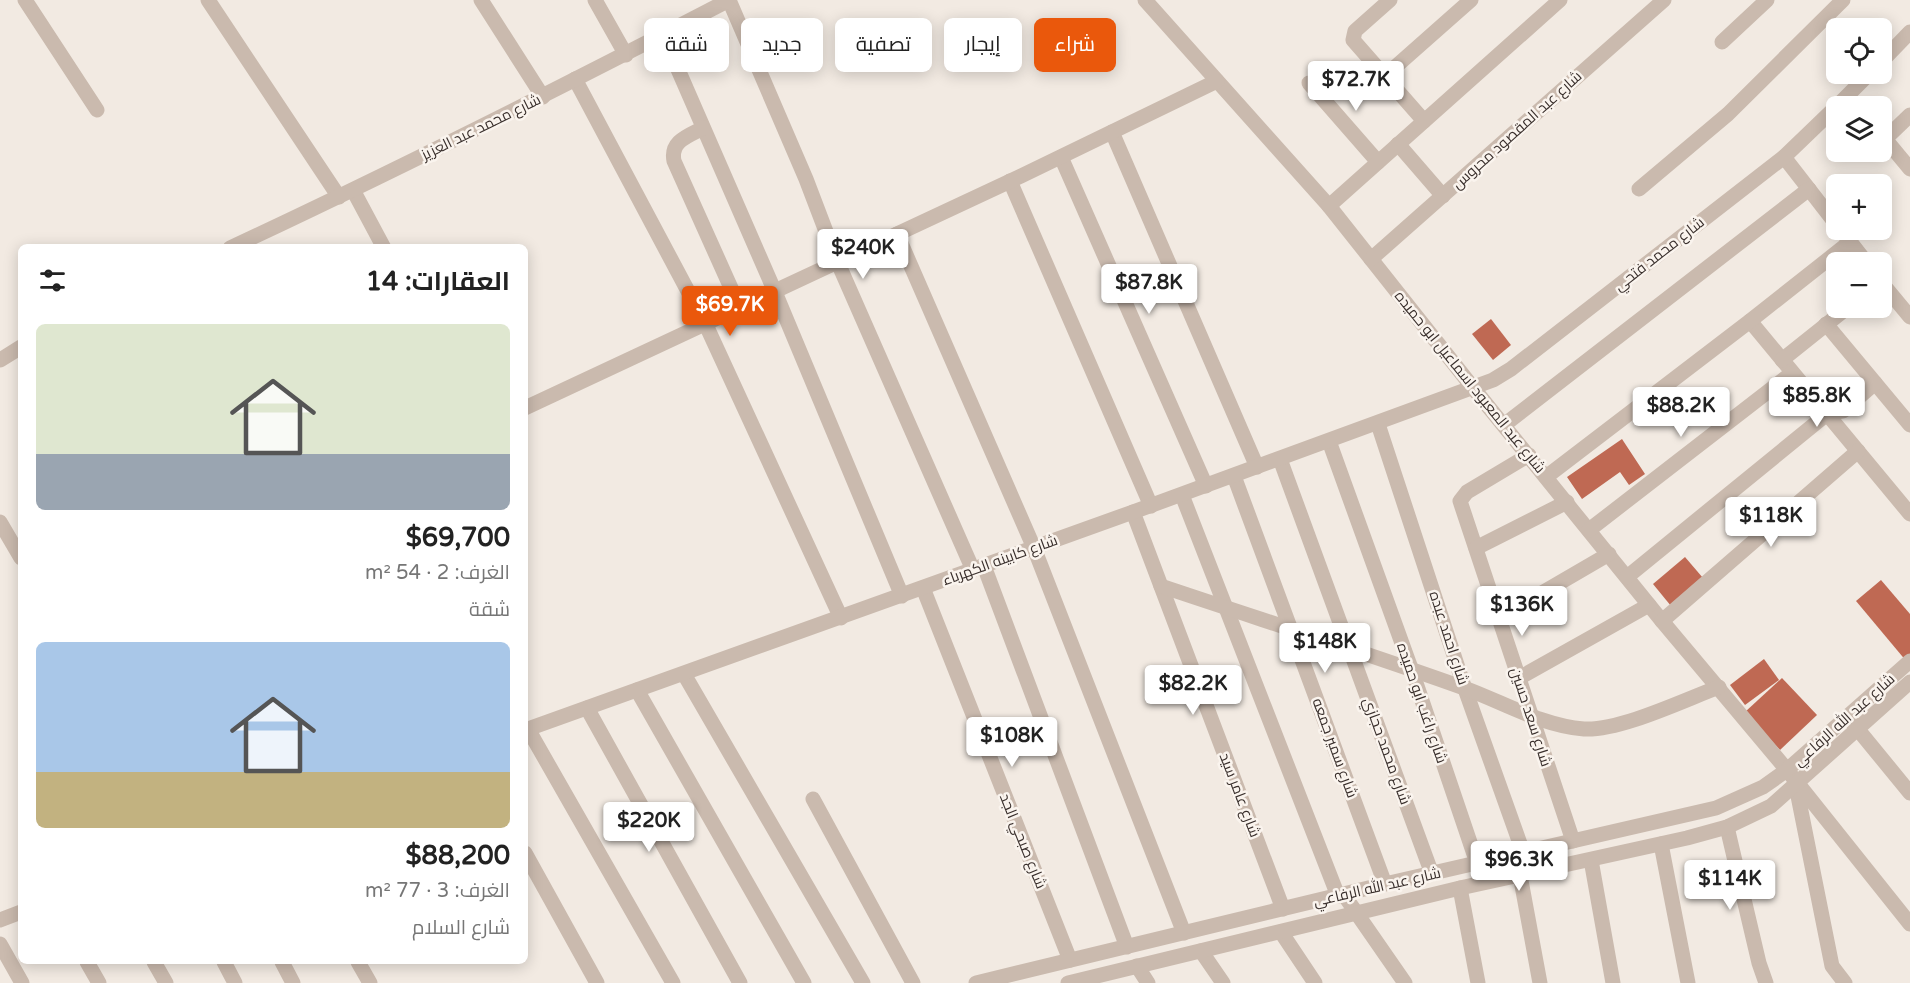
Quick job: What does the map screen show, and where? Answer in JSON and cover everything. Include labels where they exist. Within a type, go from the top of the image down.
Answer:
[{"type":"street","points":[[25,0],[97,110]]},
{"type":"street","points":[[208,0],[381,244]]},
{"type":"street","points":[[481,0],[543,97]]},
{"type":"street","points":[[595,0],[626,55]]},
{"type":"street","points":[[729,0],[806,179],[838,262],[979,568],[1126,947]]},
{"type":"street","name":"شارع محمد عبد العزيز","points":[[694,18],[729,0]]},
{"type":"street","points":[[1390,0],[1353,35],[1354,42],[1424,121]]},
{"type":"street","points":[[1385,76],[1471,0]]},
{"type":"street","points":[[1329,206],[1560,0]]},
{"type":"street","name":"شارع عبد المقصود محروس","points":[[1371,259],[1664,0]]},
{"type":"street","points":[[1722,42],[1767,0]]},
{"type":"street","points":[[1639,189],[1728,114],[1843,0]]},
{"type":"street","name":"شارع عبد المعبود اسماعيل ابو حميده","points":[[1152,3],[1217,81],[1329,206],[1662,621],[1787,770],[1910,924]]},
{"type":"street","points":[[1892,51],[1910,32]]},
{"type":"street","name":"شارع محمد عبد العزيز","points":[[239,244],[346,194],[644,45]]},
{"type":"street","points":[[679,72],[776,292],[902,596]]},
{"type":"street","points":[[575,79],[706,325],[841,618]]},
{"type":"street","points":[[528,407],[776,292],[1217,81]]},
{"type":"street","points":[[1309,84],[1378,162]]},
{"type":"street","points":[[1892,129],[1910,115]]},
{"type":"street","name":"شارع محمد فتحي","points":[[1474,388],[1511,369],[1784,157],[1826,117]]},
{"type":"street","points":[[703,128],[678,141],[674,147],[674,161],[740,308]]},
{"type":"street","points":[[1112,132],[1257,468]]},
{"type":"street","points":[[1398,144],[1443,196]]},
{"type":"street","points":[[1892,147],[1910,169]]},
{"type":"street","points":[[1062,156],[1206,486]]},
{"type":"street","points":[[1784,157],[1826,211]]},
{"type":"street","points":[[1010,181],[1150,506]]},
{"type":"street","points":[[1504,425],[1809,189]]},
{"type":"street","points":[[897,234],[1034,548],[1184,933]]},
{"type":"street","points":[[1546,477],[1750,321],[1841,240]]},
{"type":"street","points":[[1848,240],[1858,252]]},
{"type":"street","points":[[1892,295],[1910,317]]},
{"type":"street","points":[[1782,360],[1834,318]]},
{"type":"street","points":[[1750,321],[1910,514]]},
{"type":"street","points":[[1826,324],[1910,425]]},
{"type":"street","points":[[0,360],[18,349]]},
{"type":"street","points":[[1589,530],[1792,373]]},
{"type":"street","points":[[1627,577],[1827,414],[1843,411],[1875,383]]},
{"type":"street","name":"شارع كابينه الكهرباء","points":[[528,728],[841,618],[1474,388]]},
{"type":"street","name":"شارع احمد عبده","points":[[1378,424],[1523,852]]},
{"type":"street","name":"شارع راغب ابو حميده","points":[[1329,441],[1412,670],[1477,863]]},
{"type":"street","points":[[1662,621],[1858,451]]},
{"type":"street","name":"شارع سعد حسين","points":[[1529,455],[1462,496],[1460,501],[1573,841]]},
{"type":"street","name":"شارع محمد حجازي","points":[[1280,459],[1432,874]]},
{"type":"street","name":"شارع سمير جمعه","points":[[1234,476],[1385,884]]},
{"type":"street","points":[[1182,495],[1341,895],[1405,983]]},
{"type":"street","points":[[1476,548],[1567,502]]},
{"type":"street","name":"شارع عامر سيد","points":[[1133,512],[1282,909]]},
{"type":"street","points":[[1,528],[18,554]]},
{"type":"street","points":[[1499,618],[1609,554]]},
{"type":"street","points":[[1161,586],[1412,670],[1531,716],[1584,729],[1624,723],[1719,687]]},
{"type":"street","name":"شارع صبحي الجد","points":[[923,588],[1070,960]]},
{"type":"street","points":[[1519,678],[1650,604]]},
{"type":"street","name":"شارع عبد الله الرفاعي","points":[[976,983],[1385,884],[1716,808],[1763,787],[1787,770],[1910,661]]},
{"type":"street","points":[[684,674],[863,983]]},
{"type":"street","points":[[1905,687],[1910,704]]},
{"type":"street","name":"شارع عبد الله الرفاعي","points":[[1077,982],[1460,888],[1591,860],[1727,827],[1772,806],[1905,687]]},
{"type":"street","points":[[637,690],[804,983]]},
{"type":"street","points":[[587,708],[740,983]]},
{"type":"street","points":[[1847,717],[1910,793]]},
{"type":"street","points":[[528,732],[673,983]]},
{"type":"street","points":[[1797,785],[1832,966],[1845,983]]},
{"type":"street","points":[[813,799],[913,983]]},
{"type":"street","points":[[1727,827],[1759,963],[1766,983]]},
{"type":"street","points":[[1660,844],[1688,983]]},
{"type":"street","points":[[528,858],[597,983]]},
{"type":"street","points":[[1591,860],[1613,983]]},
{"type":"street","points":[[1520,875],[1540,983]]},
{"type":"street","points":[[1460,888],[1478,983]]},
{"type":"street","points":[[2,916],[18,913]]},
{"type":"street","points":[[1281,932],[1315,983]]},
{"type":"street","points":[[0,944],[22,983]]},
{"type":"street","points":[[1201,951],[1223,983]]},
{"type":"street","points":[[88,964],[99,983]]},
{"type":"street","points":[[155,964],[166,983]]},
{"type":"street","points":[[225,964],[235,983]]},
{"type":"street","points":[[283,964],[293,983]]},
{"type":"street","points":[[359,964],[370,983]]},
{"type":"street","points":[[1137,966],[1148,983]]},
{"type":"building","points":[[1491,319],[1511,345],[1493,360],[1472,334]]},
{"type":"building","points":[[1622,439],[1645,474],[1629,485],[1620,472],[1582,499],[1567,477]]},
{"type":"building","points":[[1685,557],[1703,578],[1671,606],[1653,584]]},
{"type":"building","points":[[1881,580],[1910,614],[1910,659],[1907,662],[1856,601]]},
{"type":"building","points":[[1764,659],[1779,680],[1745,705],[1730,685]]},
{"type":"building","points":[[1782,678],[1817,715],[1780,750],[1745,712]]}]
